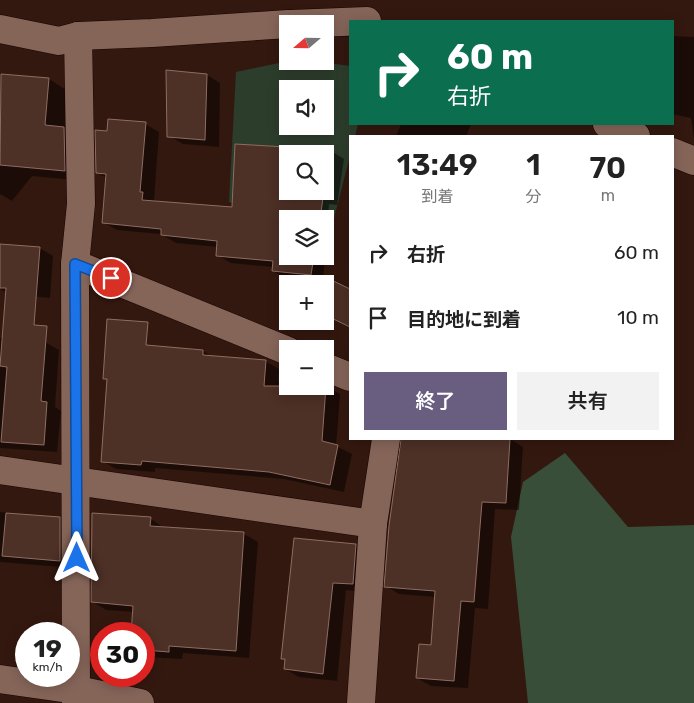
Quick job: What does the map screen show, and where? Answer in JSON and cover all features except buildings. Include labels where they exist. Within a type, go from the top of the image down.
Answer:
[{"type":"street","points":[[367,20],[373,0]]},
{"type":"street","points":[[334,22],[349,22]]},
{"type":"street","points":[[0,29],[59,41],[78,36],[279,25]]},
{"type":"street","points":[[77,697],[75,264],[81,204],[78,36]]},
{"type":"street","points":[[609,125],[634,135]]},
{"type":"street","points":[[674,153],[694,161]]},
{"type":"street","points":[[75,264],[279,347]]},
{"type":"street","points":[[334,371],[349,377]]},
{"type":"street","points":[[361,703],[374,524],[386,440]]},
{"type":"street","points":[[0,470],[77,483],[374,524]]},
{"type":"street","points":[[0,679],[77,697],[140,703]]},
{"type":"green space","points":[[279,63],[279,70],[334,70],[334,64],[349,66],[349,125],[358,125],[355,135],[349,135],[349,160],[334,218],[334,210],[279,210],[279,214],[229,202],[236,72]]},
{"type":"green space","points":[[565,453],[628,527],[694,525],[694,703],[528,703],[511,537],[523,482]]},
{"type":"route","points":[[77,558],[75,264],[111,278]]}]
